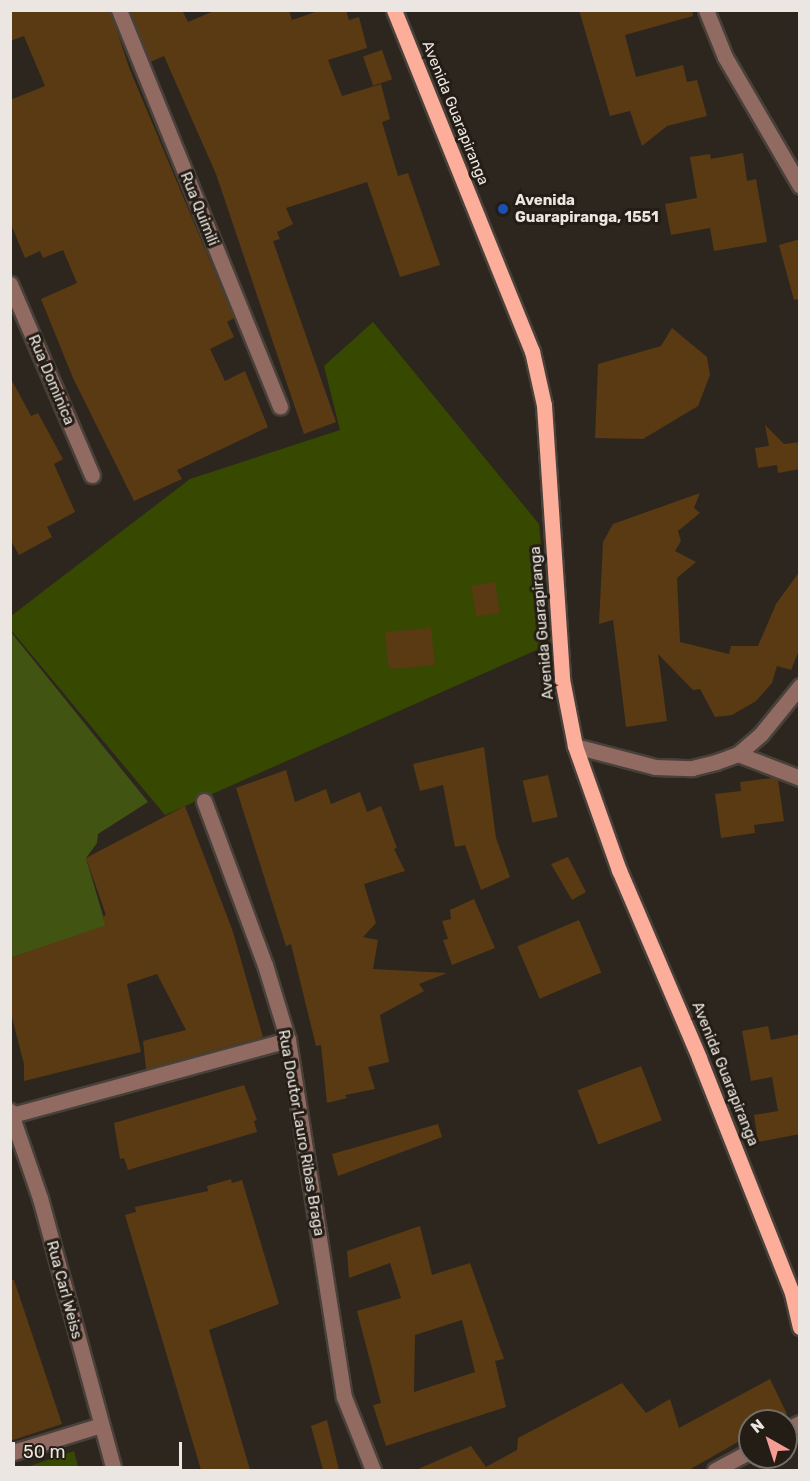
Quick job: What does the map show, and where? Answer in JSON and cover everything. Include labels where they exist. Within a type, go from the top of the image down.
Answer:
[{"type":"main road","name":"Avenida Guarapiranga","points":[[394,10],[532,351],[544,405],[562,679],[575,746],[619,870],[796,1292],[800,1327]]},
{"type":"street","name":"Rua Quimili","points":[[119,10],[280,407]]},
{"type":"street","points":[[706,10],[741,86],[800,186]]},
{"type":"street","name":"Rua Dominica","points":[[10,284],[92,475]]},
{"type":"street","points":[[575,746],[655,767],[692,768],[738,754],[761,734],[800,687]]},
{"type":"street","points":[[738,754],[800,778]]},
{"type":"street","name":"Rua Doutor Lauro Ribas Braga","points":[[204,801],[265,965],[288,1040],[344,1397],[373,1470]]},
{"type":"street","points":[[11,1113],[288,1040]]},
{"type":"street","name":"Rua Carl Weiss","points":[[11,1113],[40,1198],[114,1470]]},
{"type":"street","points":[[10,1453],[101,1425]]},
{"type":"street","points":[[715,1470],[738,1458]]},
{"type":"green space","points":[[373,322],[539,524],[550,644],[165,815],[11,630],[11,616],[190,479],[340,430],[324,366]]},
{"type":"green space","points":[[10,631],[148,802],[98,834],[97,843],[86,858],[106,926],[10,958]]},
{"type":"green space","points":[[74,1451],[79,1470],[18,1470]]},
{"type":"building","points":[[10,10],[110,10],[130,70],[234,318],[227,322],[234,337],[210,349],[225,381],[245,371],[268,427],[177,470],[182,479],[134,501],[73,378],[41,299],[77,283],[63,250],[43,258],[40,251],[25,258],[10,222],[10,100],[45,86],[24,36],[10,41]]},
{"type":"building","points":[[130,10],[182,10],[188,22],[216,10],[289,10],[292,20],[321,10],[346,10],[349,20],[359,17],[367,48],[328,60],[342,96],[381,84],[390,119],[382,122],[398,176],[408,173],[440,265],[400,277],[367,182],[286,208],[293,224],[277,232],[280,239],[273,241],[336,422],[304,434],[216,174],[164,56],[150,62]]},
{"type":"building","points":[[579,10],[692,10],[693,16],[625,35],[636,77],[683,65],[687,82],[697,80],[707,116],[667,126],[642,146],[630,111],[610,116]]},
{"type":"building","points":[[382,50],[392,79],[373,86],[363,57]]},
{"type":"building","points":[[743,153],[747,181],[756,179],[767,242],[714,251],[710,228],[671,235],[665,204],[697,198],[690,157],[710,154],[711,159]]},
{"type":"building","points":[[800,239],[800,299],[794,300],[779,245]]},
{"type":"building","points":[[672,328],[707,357],[710,375],[698,406],[643,439],[595,438],[598,364],[661,346]]},
{"type":"building","points":[[10,377],[31,416],[38,413],[63,459],[54,464],[75,512],[47,527],[52,537],[19,555],[10,539]]},
{"type":"building","points":[[765,425],[784,444],[800,442],[800,469],[778,473],[777,465],[758,468],[755,448],[769,446]]},
{"type":"building","points":[[700,493],[694,508],[700,513],[678,531],[681,541],[675,551],[696,562],[677,578],[680,642],[729,654],[731,646],[758,646],[776,604],[800,571],[800,648],[791,670],[777,666],[772,683],[756,701],[732,715],[715,717],[700,689],[693,690],[658,654],[667,721],[626,727],[613,620],[599,624],[603,542],[613,524]]},
{"type":"building","points":[[495,582],[500,613],[476,616],[471,586]]},
{"type":"building","points":[[431,628],[435,665],[393,669],[388,665],[385,632]]},
{"type":"building","points":[[484,747],[496,838],[510,877],[481,890],[465,845],[455,847],[443,785],[420,791],[413,764]]},
{"type":"building","points":[[286,770],[295,802],[326,789],[331,804],[360,792],[367,812],[381,806],[397,848],[394,849],[405,871],[364,884],[376,923],[363,937],[378,940],[373,969],[447,973],[419,984],[424,991],[380,1015],[389,1062],[368,1067],[375,1089],[345,1095],[347,1098],[327,1103],[321,1045],[316,1046],[291,944],[286,946],[236,788]]},
{"type":"building","points":[[548,775],[558,817],[532,823],[523,781]]},
{"type":"building","points":[[773,778],[778,780],[784,821],[754,825],[755,833],[721,838],[715,794],[741,791],[740,782]]},
{"type":"building","points":[[185,806],[233,932],[263,1037],[146,1069],[143,1041],[186,1030],[157,974],[127,984],[141,1052],[24,1081],[24,1064],[10,1010],[10,958],[106,925],[102,917],[106,915],[86,858]]},
{"type":"building","points":[[568,857],[586,892],[572,900],[551,864]]},
{"type":"building","points":[[474,899],[495,948],[452,965],[443,940],[448,939],[442,921],[451,919],[450,910]]},
{"type":"building","points":[[579,920],[601,972],[540,999],[517,946]]},
{"type":"building","points":[[768,1026],[771,1040],[800,1034],[800,1134],[758,1142],[754,1115],[778,1111],[772,1077],[751,1081],[742,1031]]},
{"type":"building","points":[[641,1066],[662,1120],[598,1145],[578,1090]]},
{"type":"building","points":[[244,1085],[257,1120],[254,1121],[257,1132],[128,1170],[124,1158],[120,1159],[114,1123]]},
{"type":"building","points":[[438,1124],[442,1137],[338,1176],[332,1154]]},
{"type":"building","points":[[231,1179],[232,1183],[242,1180],[279,1304],[209,1330],[250,1470],[201,1470],[125,1215],[136,1212],[135,1207],[208,1191],[207,1186]]},
{"type":"building","points":[[420,1226],[432,1275],[470,1263],[504,1359],[495,1361],[506,1407],[386,1446],[373,1405],[381,1403],[357,1311],[401,1298],[390,1263],[349,1278],[347,1251]],"holes":[[[462,1320],[475,1372],[414,1392],[415,1335]]]},
{"type":"building","points":[[10,1280],[14,1280],[62,1424],[10,1441]]},
{"type":"building","points":[[770,1379],[785,1409],[738,1409],[738,1442],[689,1470],[416,1470],[471,1446],[486,1467],[517,1450],[518,1438],[622,1383],[646,1413],[670,1399],[679,1428]]},
{"type":"building","points":[[327,1420],[339,1470],[323,1470],[311,1426]]},
{"type":"place","name":"Avenida Guarapiranga, 1551","points":[[503,209]]}]
